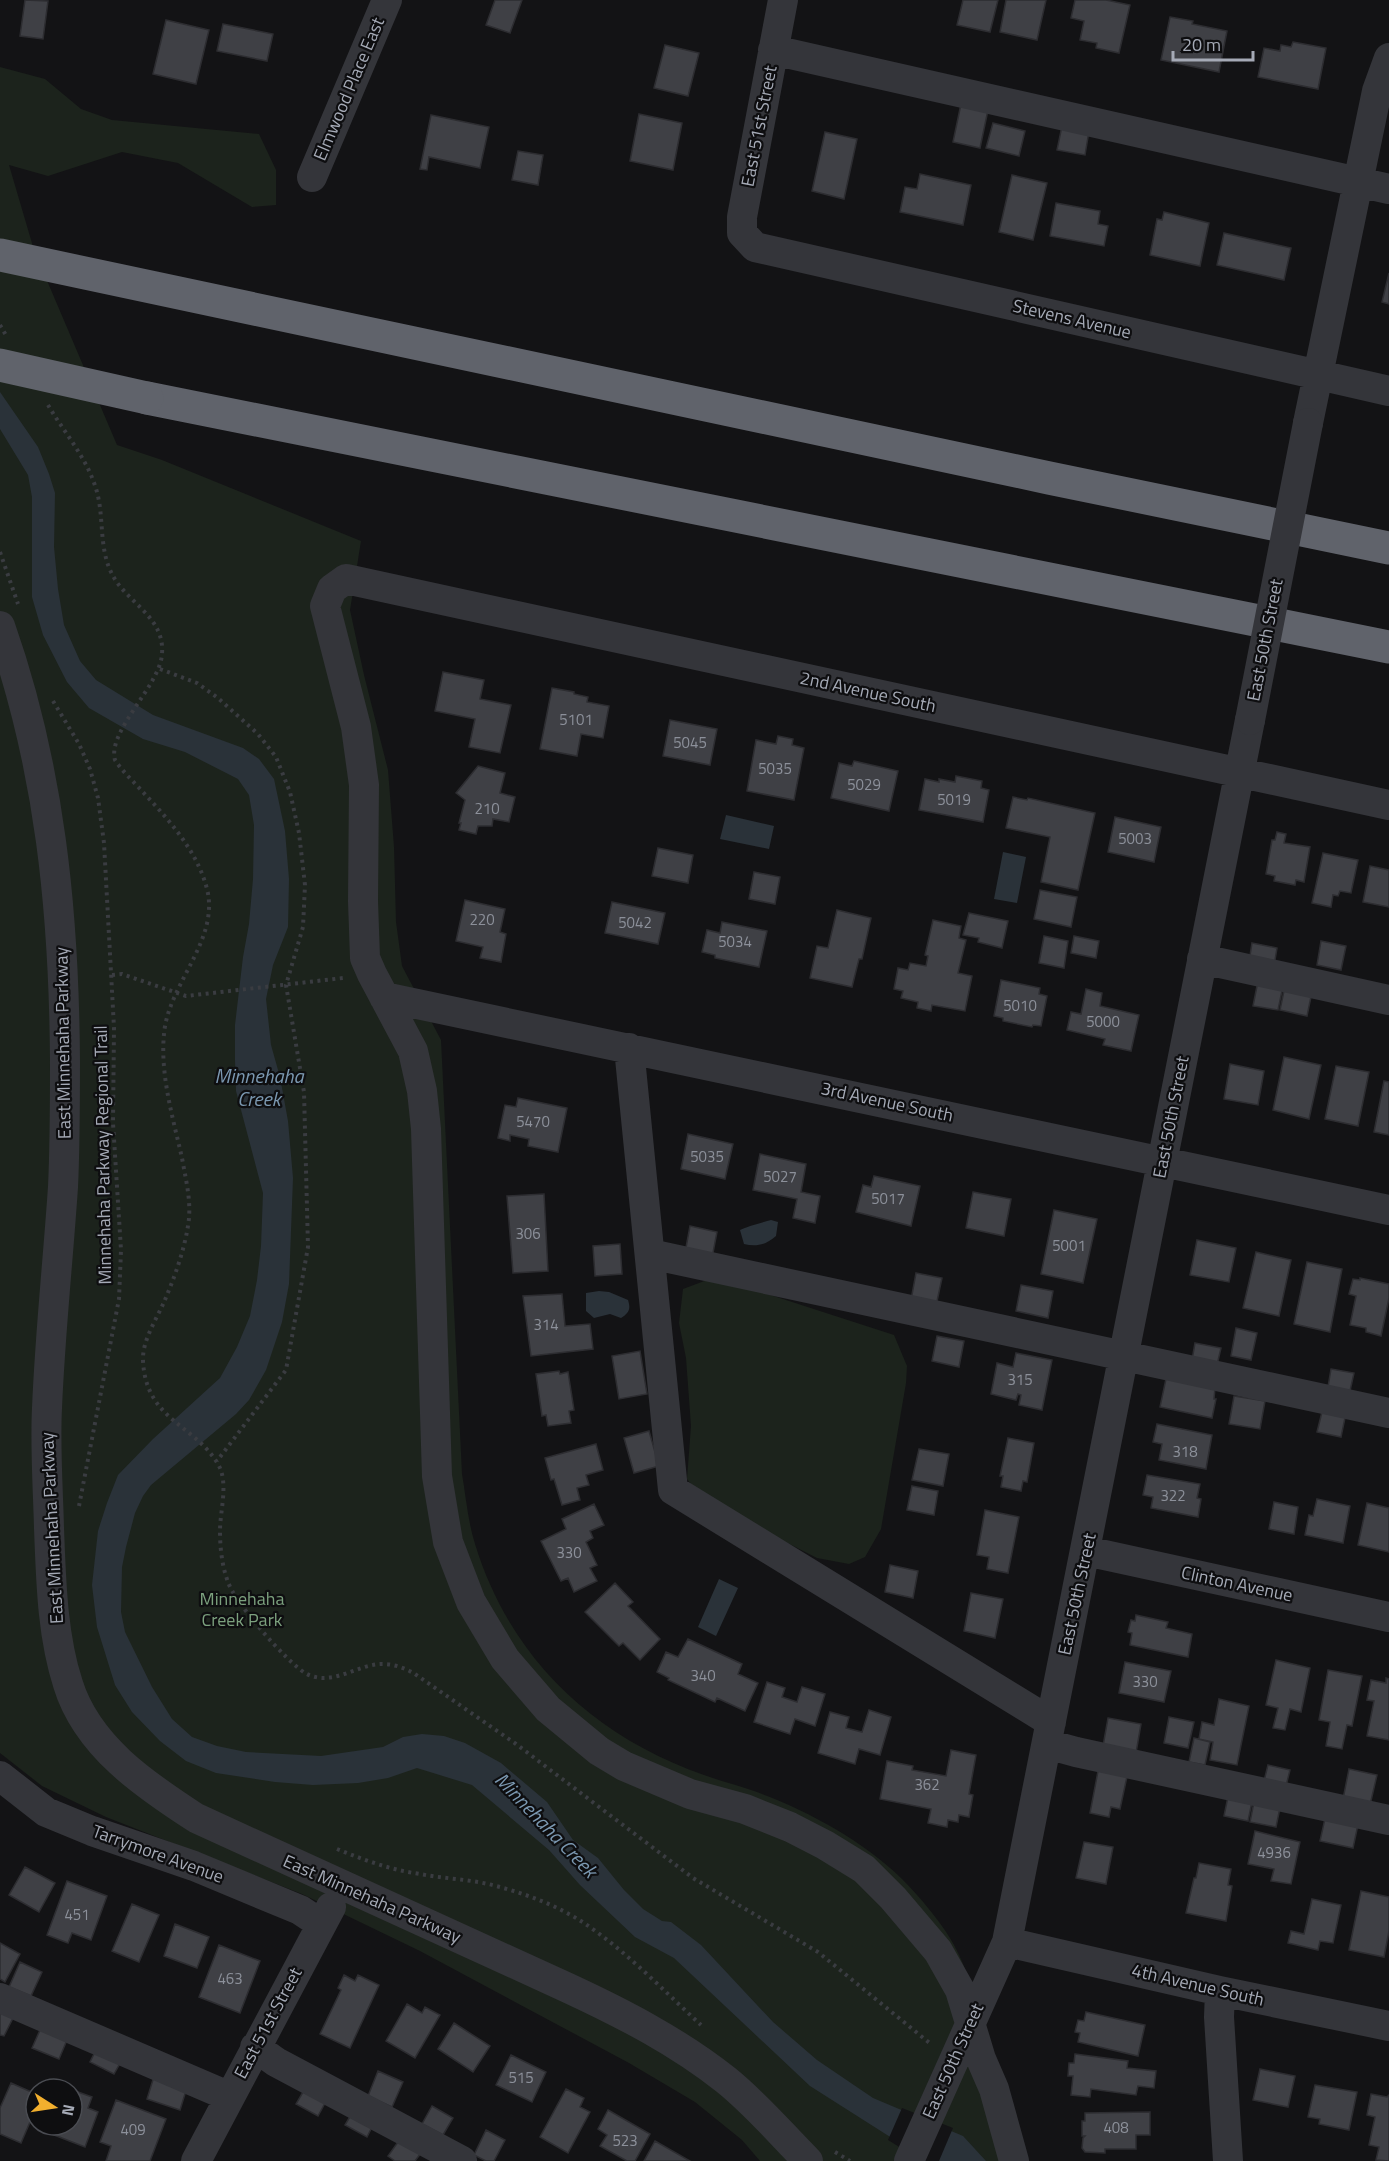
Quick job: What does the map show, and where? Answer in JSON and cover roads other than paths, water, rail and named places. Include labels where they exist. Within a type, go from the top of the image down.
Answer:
[{"type":"highway","points":[[0,255],[1389,548]]},
{"type":"highway","points":[[6,354],[147,398],[1389,647]]},
{"type":"street","name":"Elmwood Place East","points":[[312,177],[387,0]]},
{"type":"street","name":"East 51st Street","points":[[755,247],[742,233],[742,217],[783,0]]},
{"type":"street","points":[[773,50],[1389,189]]},
{"type":"street","name":"East 50th Street","points":[[909,2161],[1007,1942],[1308,423],[1377,91],[1389,58]]},
{"type":"street","name":"Stevens Avenue","points":[[755,247],[1389,391]]},
{"type":"street","name":"2nd Avenue South","points":[[378,986],[365,958],[364,785],[356,727],[325,606],[332,589],[346,579],[1389,805]]},
{"type":"street","name":"East Minnehaha Parkway","points":[[9,616],[16,671],[46,803],[61,920],[64,1139],[47,1410],[52,1582],[61,1658],[68,1687],[81,1713],[106,1748],[124,1766],[155,1791],[196,1818],[617,2011],[691,2053],[818,2154]]},
{"type":"street","points":[[1202,959],[1389,1000]]},
{"type":"street","points":[[378,986],[413,1051],[422,1091],[426,1128],[437,1476],[448,1542],[471,1602],[506,1659],[548,1709],[599,1751],[624,1766],[690,1794],[745,1809],[790,1827],[864,1869],[938,1951],[960,1990],[981,2059],[994,2089],[1014,2161]]},
{"type":"street","name":"3rd Avenue South","points":[[378,986],[629,1048],[1389,1210]]},
{"type":"street","points":[[629,1048],[674,1490],[1077,1752],[1389,1820]]},
{"type":"street","points":[[650,1254],[1389,1413]]},
{"type":"street","name":"Clinton Avenue","points":[[1086,1551],[1389,1617]]},
{"type":"street","name":"Tarrymore Avenue","points":[[0,1776],[46,1812],[92,1831],[194,1866],[300,1910],[321,1924]]},
{"type":"street","name":"East 51st Street","points":[[196,2161],[228,2096],[342,1886]]},
{"type":"street","name":"4th Avenue South","points":[[1007,1942],[1220,1991],[1389,2026]]},
{"type":"street","points":[[1220,1991],[1219,2017],[1228,2161]]},
{"type":"street","points":[[0,1998],[228,2096]]},
{"type":"street","points":[[255,2046],[276,2062],[462,2161]]},
{"type":"water","name":"Minnehaha Creek","points":[[0,392],[38,447],[55,493],[54,547],[58,589],[64,625],[80,661],[96,680],[153,715],[243,748],[259,759],[274,779],[285,831],[289,879],[288,927],[273,965],[266,999],[271,1045],[288,1121],[293,1178],[289,1284],[282,1322],[266,1370],[249,1400],[236,1414],[151,1485],[135,1513],[122,1567],[121,1612],[125,1632],[152,1687],[172,1719],[192,1737],[217,1746],[246,1752],[321,1756],[383,1747],[403,1737],[422,1734],[444,1736],[465,1743],[501,1763],[547,1802],[573,1840],[598,1858],[643,1909],[662,1921],[671,1922],[701,1945],[773,2022],[817,2060],[873,2098],[963,2136],[986,2161],[928,2161],[810,2086],[674,1958],[635,1937],[580,1885],[549,1850],[472,1785],[417,1768],[388,1778],[358,1783],[313,1785],[216,1773],[186,1761],[160,1741],[132,1712],[115,1685],[97,1627],[92,1585],[98,1531],[107,1503],[118,1475],[153,1439],[220,1378],[237,1347],[250,1316],[257,1280],[263,1193],[236,1091],[235,1060],[235,1025],[253,879],[254,825],[249,795],[238,779],[185,752],[143,739],[89,708],[67,682],[43,635],[32,597],[32,497],[28,475],[0,429]]},
{"type":"water","points":[[726,815],[774,826],[769,849],[720,839]]},
{"type":"water","points":[[1003,852],[1026,857],[1017,903],[994,899]]},
{"type":"water","points":[[771,1220],[778,1222],[776,1236],[761,1244],[744,1244],[740,1230]]},
{"type":"water","points":[[609,1292],[628,1300],[628,1312],[621,1318],[610,1314],[594,1318],[586,1311],[586,1293]]},
{"type":"water","points":[[719,1579],[738,1588],[716,1636],[698,1627]]},
{"type":"park label","name":"Minnehaha Creek Park","points":[[242,1609]]}]
